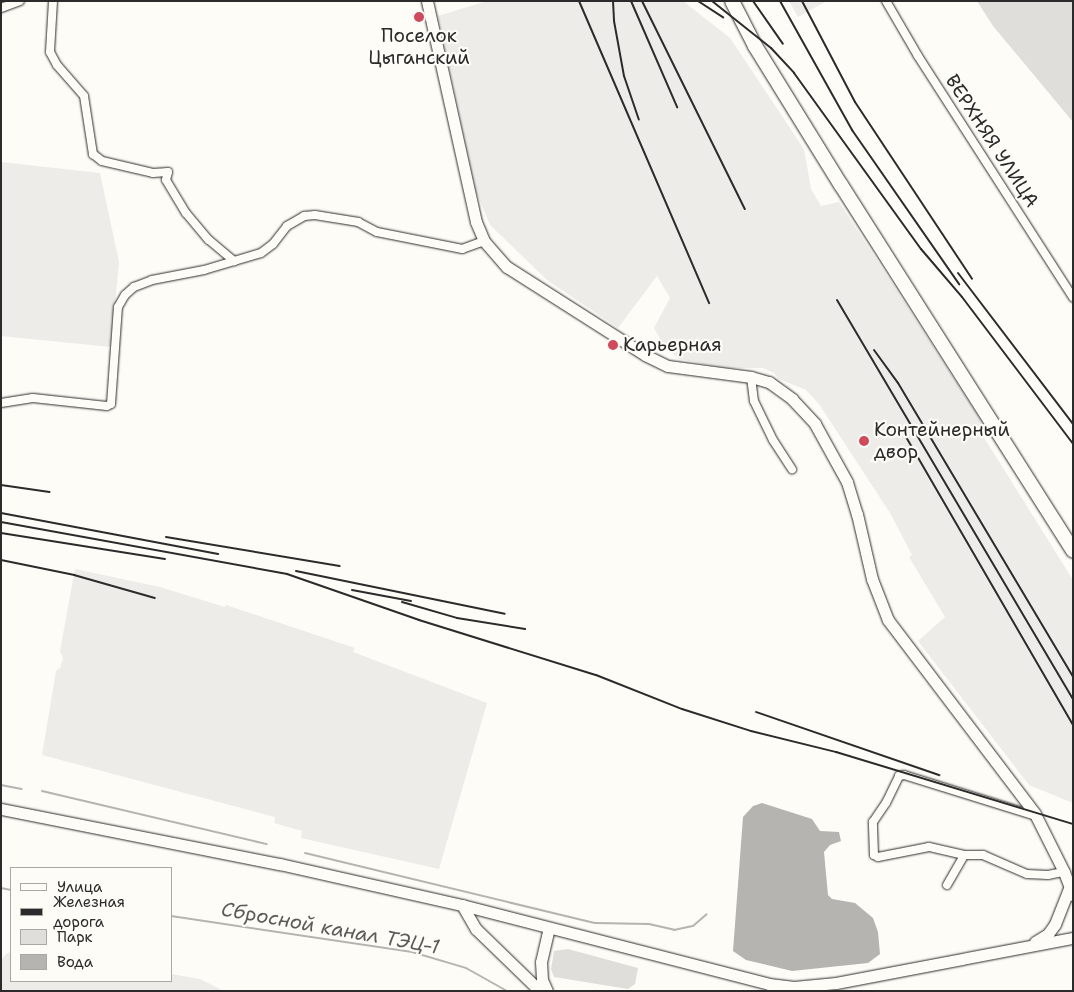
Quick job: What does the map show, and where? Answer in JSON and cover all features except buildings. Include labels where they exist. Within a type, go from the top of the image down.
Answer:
[{"type":"highway","points":[[732,1],[755,46],[841,185],[1073,551]]},
{"type":"main road","points":[[427,1],[476,222],[484,241],[507,267],[645,356],[668,366],[751,377],[769,382],[792,399],[815,424],[847,482],[857,514],[872,579],[888,620],[1036,816],[1072,890],[1048,934],[1024,947]]},
{"type":"main road","points":[[1,809],[280,864],[462,905],[769,984],[794,987],[836,983],[1073,938]]},
{"type":"main road","points":[[462,905],[476,929],[540,991]]},
{"type":"main road","points":[[547,991],[542,980],[541,962],[549,928]]},
{"type":"street","points":[[1,8],[20,1]]},
{"type":"street","points":[[53,1],[50,52],[57,65],[84,96],[93,154],[102,161],[153,173],[168,172],[166,180],[186,213],[209,240],[234,261]]},
{"type":"street","name":"ВЕРХНЯЯ УЛИЦА","points":[[886,1],[918,56],[1073,298]]},
{"type":"street","points":[[1,403],[33,398],[107,406],[111,404],[118,308],[125,295],[134,287],[152,280],[204,270],[265,251],[287,226],[304,216],[315,215],[358,222],[377,232],[462,249],[484,241]]},
{"type":"street","points":[[751,377],[754,402],[773,440],[792,470]]},
{"type":"street","points":[[1036,816],[904,775],[899,776],[886,803],[872,822],[874,855],[878,857],[929,847],[964,855],[983,855],[1027,874],[1048,875],[1064,872]]},
{"type":"street","points":[[947,886],[964,855]]},
{"type":"shaded area","points":[[487,1],[683,1],[730,38],[804,149],[811,189],[821,206],[839,202],[983,423],[978,428],[1073,580],[1073,803],[1029,785],[918,641],[945,617],[909,557],[912,555],[890,513],[819,404],[806,390],[779,379],[774,373],[763,368],[723,368],[679,359],[664,346],[654,328],[670,298],[657,276],[618,328],[547,280],[490,225],[475,189],[438,16]]},
{"type":"shaded area","points":[[789,1],[827,1],[798,17]]},
{"type":"shaded area","points":[[1,162],[100,173],[119,262],[111,347],[1,336]]},
{"type":"shaded area","points":[[75,569],[160,587],[225,607],[226,605],[355,648],[353,652],[487,703],[439,869],[301,838],[302,831],[274,823],[275,817],[42,755],[56,671],[60,668],[63,658],[60,651]]},
{"type":"shaded area","points":[[10,952],[10,982],[172,982],[172,974],[200,979],[224,991],[1,991],[1,960]]},
{"type":"green space","points":[[977,1],[1073,1],[1073,122],[993,26]]},
{"type":"green space","points":[[568,949],[638,968],[635,984],[628,989],[554,977],[551,969],[554,951]]},
{"type":"water","points":[[762,803],[812,819],[820,831],[839,832],[841,841],[830,845],[824,852],[828,895],[832,899],[855,903],[873,918],[878,932],[880,954],[868,963],[792,971],[746,960],[733,951],[743,817],[753,806]]},
{"type":"waterway","points":[[1,785],[22,789]]},
{"type":"waterway","points":[[42,791],[267,844]]},
{"type":"waterway","points":[[305,853],[595,923],[649,924],[674,930],[693,926],[707,914]]},
{"type":"waterway","name":"Сбросной канал ТЭЦ-1","points":[[1,888],[10,890]]},
{"type":"waterway","name":"Сбросной канал ТЭЦ-1","points":[[172,916],[412,952],[466,968],[507,991]]},
{"type":"railway","points":[[579,1],[709,303]]},
{"type":"railway","points":[[613,1],[614,21],[624,76],[639,120]]},
{"type":"railway","points":[[631,1],[677,107]]},
{"type":"railway","points":[[642,1],[745,209]]},
{"type":"railway","points":[[698,1],[723,17]]},
{"type":"railway","points":[[712,1],[771,48],[794,73],[921,249],[962,297],[1073,444]]},
{"type":"railway","points":[[753,1],[783,44]]},
{"type":"railway","points":[[780,1],[852,130],[959,284]]},
{"type":"railway","points":[[802,1],[855,102],[972,279]]},
{"type":"railway","points":[[958,273],[1073,424]]},
{"type":"railway","points":[[837,300],[1073,699]]},
{"type":"railway","points":[[874,350],[898,383],[1073,676]]},
{"type":"railway","points":[[902,430],[1073,725]]},
{"type":"railway","points":[[1,485],[50,492]]},
{"type":"railway","points":[[1,513],[218,554]]},
{"type":"railway","points":[[1,522],[287,574],[419,620],[596,675],[682,709],[751,731],[836,752],[1073,824]]},
{"type":"railway","points":[[1,533],[165,559]]},
{"type":"railway","points":[[166,537],[340,566]]},
{"type":"railway","points":[[1,560],[74,575],[155,598]]},
{"type":"railway","points":[[296,571],[505,614]]},
{"type":"railway","points":[[352,590],[411,601]]},
{"type":"railway","points":[[402,602],[457,618],[525,629]]},
{"type":"railway","points":[[756,712],[939,775]]},
{"type":"place","name":"Поселок Цыганский","points":[[419,17]]},
{"type":"place","name":"Карьерная","points":[[613,345]]},
{"type":"place","name":"Контейнерный двор","points":[[864,441]]}]
